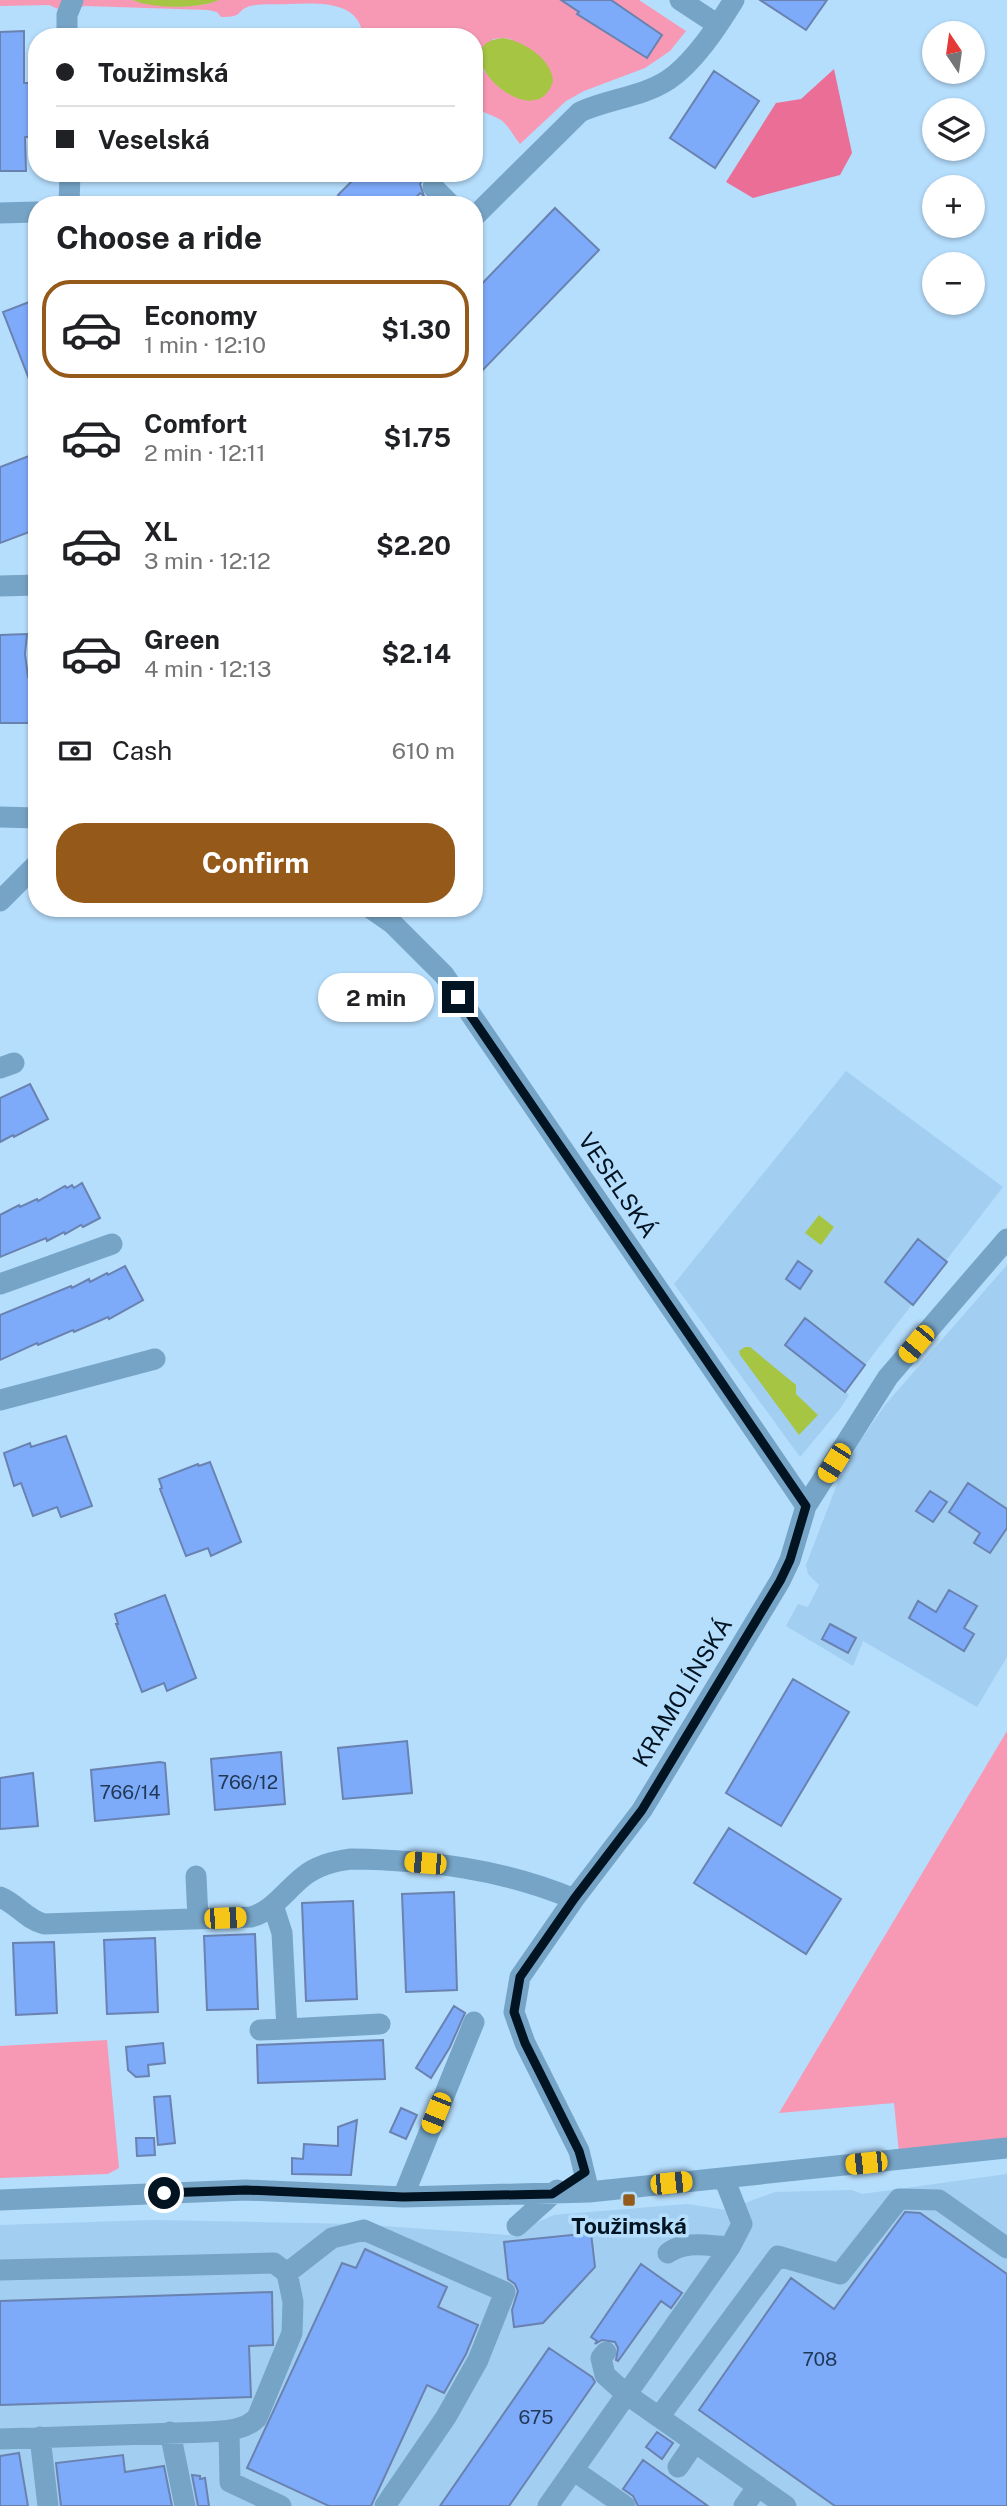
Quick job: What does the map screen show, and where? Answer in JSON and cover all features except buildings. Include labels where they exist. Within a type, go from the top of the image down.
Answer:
[{"type":"street","points":[[67,28],[67,15],[73,0]]},
{"type":"street","points":[[680,0],[718,25]]},
{"type":"street","points":[[483,209],[580,112],[598,103],[645,90],[668,80],[692,57],[734,0]]},
{"type":"street","points":[[433,187],[442,196]]},
{"type":"street","points":[[0,213],[28,212]]},
{"type":"street","points":[[0,586],[28,585]]},
{"type":"street","points":[[0,817],[28,818]]},
{"type":"street","points":[[0,901],[28,873]]},
{"type":"street","name":"VESELSKÁ","points":[[383,917],[444,975],[806,1506]]},
{"type":"street","name":"KRAMOLÍNSKÁ","points":[[587,2182],[579,2151],[525,2043],[514,2012],[520,1977],[574,1899],[642,1810],[780,1581],[790,1560],[806,1506],[888,1377],[1007,1239]]},
{"type":"street","points":[[0,1284],[112,1244]]},
{"type":"street","points":[[0,1400],[155,1359]]},
{"type":"street","points":[[0,1896],[26,1917],[44,1924],[251,1917],[273,1905],[315,1869],[351,1859],[442,1864],[481,1870],[540,1886],[574,1899]]},
{"type":"street","points":[[196,1876],[198,1919]]},
{"type":"street","points":[[273,1905],[282,1933],[287,2029]]},
{"type":"street","points":[[403,2197],[474,2022]]},
{"type":"street","points":[[260,2030],[380,2024]]},
{"type":"street","points":[[0,2200],[246,2190],[403,2197],[552,2194],[587,2182],[724,2178],[1007,2148]]},
{"type":"street","points":[[548,2506],[730,2247],[743,2224],[724,2178]]},
{"type":"street","points":[[517,2227],[552,2194]]},
{"type":"street","points":[[659,2417],[778,2256],[840,2274],[899,2199],[939,2200],[1007,2248]]},
{"type":"street","points":[[287,2273],[332,2238],[364,2230],[505,2292],[472,2371],[446,2417],[384,2506]]},
{"type":"street","points":[[668,2253],[676,2247],[693,2245],[730,2247]]},
{"type":"street","points":[[0,2270],[274,2263],[287,2273],[293,2302],[292,2333],[257,2418],[249,2425],[229,2431],[0,2439]]},
{"type":"street","points":[[606,2352],[601,2358],[605,2375],[626,2394],[786,2506]]},
{"type":"street","points":[[229,2431],[230,2482],[281,2506]]},
{"type":"street","points":[[170,2432],[185,2506]]},
{"type":"street","points":[[40,2437],[48,2506]]},
{"type":"street","points":[[678,2467],[695,2442]]},
{"type":"street","points":[[573,2470],[625,2506]]},
{"type":"street","points":[[744,2506],[758,2486]]},
{"type":"shaded area","points":[[0,0],[133,0],[152,5],[176,6],[200,5],[219,0],[639,0],[686,31],[670,51],[645,68],[584,91],[566,101],[520,144],[501,120],[483,112],[483,28],[361,28],[354,16],[346,10],[325,4],[255,5],[245,8],[237,15],[221,17],[217,12],[208,10],[85,6],[63,11],[49,5],[0,6]],"holes":[[[503,38],[511,39],[501,89],[484,71],[493,39]]]},
{"type":"shaded area","points":[[133,0],[219,0],[176,7]]},
{"type":"shaded area","points":[[503,38],[535,52],[548,65],[553,81],[543,97],[528,101],[512,96],[496,85],[483,65],[485,44]]},
{"type":"shaded area","points":[[834,69],[852,153],[840,175],[753,198],[726,182],[776,103],[801,99]]},
{"type":"shaded area","points":[[846,1071],[1003,1187],[845,1391],[849,1395],[839,1410],[800,1457],[674,1284]]},
{"type":"shaded area","points":[[819,1215],[834,1227],[821,1245],[805,1233]]},
{"type":"shaded area","points":[[1007,1265],[1007,1657],[977,1707],[863,1641],[853,1666],[786,1626],[798,1604],[808,1607],[819,1585],[808,1574],[806,1565],[846,1461],[885,1405]]},
{"type":"shaded area","points":[[750,1347],[796,1385],[796,1394],[818,1415],[799,1435],[740,1355],[739,1351]]},
{"type":"shaded area","points":[[1007,1731],[1007,2141],[899,2153],[894,2103],[779,2113]]},
{"type":"shaded area","points":[[107,2040],[119,2168],[108,2174],[0,2178],[0,2046]]},
{"type":"shaded area","points":[[1007,2174],[1007,2506],[0,2506],[0,2225],[154,2220],[355,2224],[508,2235],[554,2215],[687,2204],[726,2210],[775,2192],[852,2190],[862,2194]]},
{"type":"place","name":"Toužimská","points":[[629,2200]]},
{"type":"route","points":[[164,2193],[246,2190],[403,2197],[552,2194],[585,2172],[579,2151],[525,2043],[514,2012],[520,1977],[574,1899],[642,1810],[780,1581],[790,1560],[806,1506],[458,997]]}]
